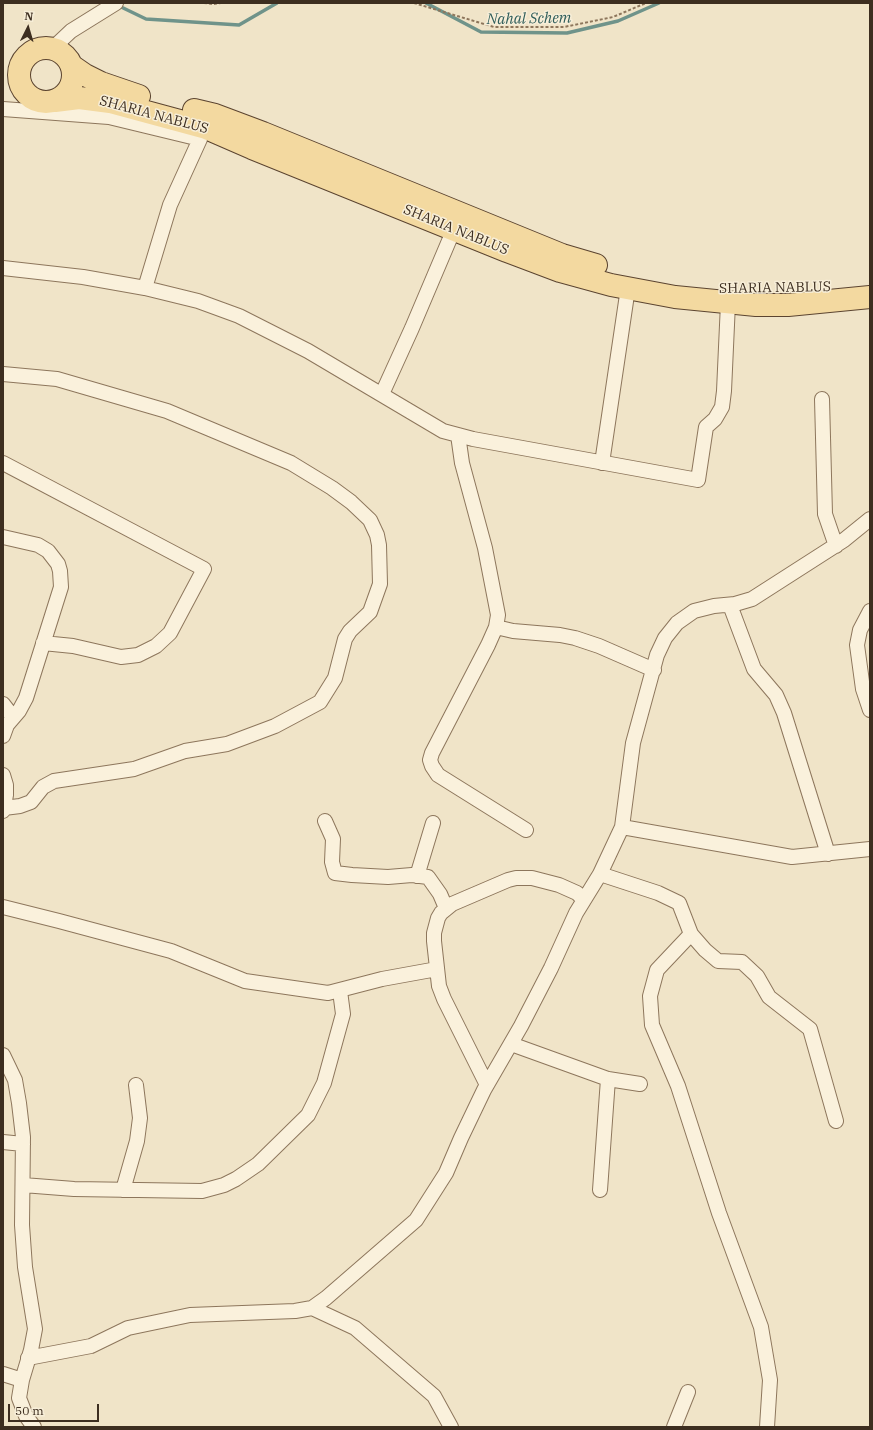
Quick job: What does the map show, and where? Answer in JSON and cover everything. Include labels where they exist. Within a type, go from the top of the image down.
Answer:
[{"type":"main road","points":[[3,67],[13,64],[36,49],[44,47],[53,48],[68,58],[74,74],[70,87],[62,97],[55,101],[36,101],[26,94],[3,88]]},
{"type":"main road","points":[[26,94],[18,80],[18,70],[22,61],[28,54]]},
{"type":"main road","name":"SHARIA NABLUS","points":[[72,66],[84,75],[108,85],[127,92],[215,116],[383,181],[555,253],[609,269],[652,279],[708,289],[746,292],[840,287],[870,282]]},
{"type":"main road","name":"SHARIA NABLUS","points":[[55,101],[79,98],[110,102],[206,128],[259,151],[560,271],[628,288],[676,297],[756,305],[788,305],[870,297]]},
{"type":"street","points":[[53,48],[71,31],[116,3]]},
{"type":"street","points":[[3,109],[109,117],[200,139],[170,205],[144,288]]},
{"type":"street","points":[[382,394],[454,229]]},
{"type":"street","points":[[3,268],[83,277],[144,288],[198,301],[239,316],[308,351],[443,431],[473,439],[698,480],[706,427],[715,419],[722,407],[728,303]]},
{"type":"street","points":[[602,462],[628,288]]},
{"type":"street","points":[[3,374],[57,379],[167,411],[279,457],[296,466],[352,502],[370,520],[377,535],[379,545],[380,584],[370,612],[350,631],[345,639],[335,678],[320,702],[275,726],[227,744],[185,751],[134,769],[54,781],[43,787],[31,802],[4,809],[6,785],[3,775]]},
{"type":"street","points":[[822,400],[825,514],[836,546]]},
{"type":"street","points":[[458,435],[462,463],[485,548],[498,615],[496,627],[488,645],[432,753],[430,760],[438,775],[526,830]]},
{"type":"street","points":[[3,463],[204,569],[170,633],[156,646],[138,655],[122,657],[73,646],[43,643]]},
{"type":"street","points":[[28,1358],[91,1346],[128,1328],[190,1316],[295,1311],[312,1308],[326,1298],[416,1220],[446,1173],[460,1138],[487,1085],[511,1044],[548,974],[576,913],[600,874],[622,827],[633,743],[660,647],[664,638],[677,622],[685,616],[704,608],[730,605],[744,602],[752,598],[836,546],[870,519]]},
{"type":"street","points":[[3,537],[43,547],[48,551],[58,564],[61,587],[24,705],[7,725],[3,736]]},
{"type":"street","points":[[730,605],[754,669],[776,695],[784,712],[828,854]]},
{"type":"street","points":[[870,611],[860,630],[857,645],[864,689],[870,710]]},
{"type":"street","points":[[496,627],[521,632],[560,635],[575,638],[599,646],[654,670]]},
{"type":"street","points":[[3,704],[13,717]]},
{"type":"street","points":[[326,821],[333,839],[332,862],[335,873],[388,877],[428,877],[440,894],[446,908]]},
{"type":"street","points":[[417,876],[434,823]]},
{"type":"street","points":[[622,827],[792,857],[870,849]]},
{"type":"street","points":[[600,874],[658,893],[679,903],[692,934],[705,950],[718,961],[742,962],[757,976],[769,997],[810,1029],[836,1120]]},
{"type":"street","points":[[487,1085],[439,986],[434,933],[438,918],[446,908],[508,880],[516,878],[532,878],[559,885],[572,891],[584,900]]},
{"type":"street","points":[[3,907],[171,951],[245,980],[328,993],[382,979],[437,969]]},
{"type":"street","points":[[3,916],[59,921]]},
{"type":"street","points":[[692,934],[657,970],[650,996],[652,1025],[678,1086],[719,1213],[761,1327],[770,1380],[766,1427]]},
{"type":"street","points":[[23,1185],[124,1190],[202,1191],[224,1185],[236,1179],[263,1159],[308,1115],[324,1083],[343,1014],[340,991]]},
{"type":"street","points":[[511,1044],[608,1079],[640,1084]]},
{"type":"street","points":[[3,1055],[15,1080],[23,1144],[22,1225],[25,1268],[35,1329],[19,1398],[26,1416],[34,1427]]},
{"type":"street","points":[[600,1190],[608,1079]]},
{"type":"street","points":[[124,1190],[137,1141],[140,1118],[136,1085]]},
{"type":"street","points":[[3,1142],[23,1144]]},
{"type":"street","points":[[312,1308],[355,1328],[434,1396],[451,1427]]},
{"type":"street","points":[[3,1374],[22,1380]]},
{"type":"street","points":[[674,1427],[688,1392]]},
{"type":"path","points":[[204,3],[221,3]]},
{"type":"path","points":[[414,3],[494,26],[564,27],[613,17],[646,3]]},
{"type":"waterway","name":"Nahal Schem","points":[[117,5],[146,19],[239,25],[277,3]]},
{"type":"waterway","name":"Nahal Schem","points":[[426,3],[481,32],[567,33],[618,21],[659,3]]}]
